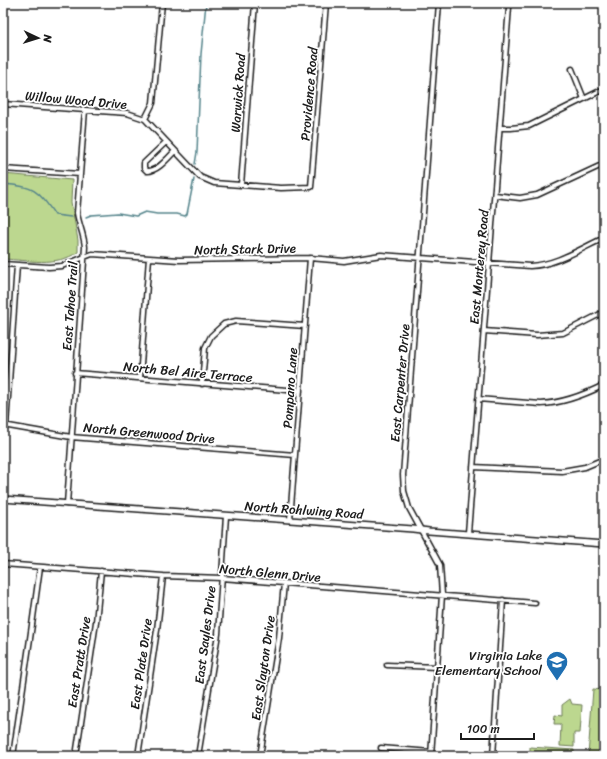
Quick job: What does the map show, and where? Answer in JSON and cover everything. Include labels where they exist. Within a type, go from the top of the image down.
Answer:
[{"type":"street","points":[[145,118],[153,103],[162,3]]},
{"type":"street","name":"Warwick Road","points":[[241,185],[255,3]]},
{"type":"street","name":"Providence Road","points":[[311,187],[326,3]]},
{"type":"street","name":"East Carpenter Drive","points":[[431,754],[442,595],[440,565],[409,508],[403,484],[439,3]]},
{"type":"street","name":"East Monterey Road","points":[[468,533],[509,7],[511,3]]},
{"type":"street","points":[[572,69],[584,99]]},
{"type":"street","points":[[500,128],[528,126],[604,89]]},
{"type":"street","name":"Willow Wood Drive","points":[[3,104],[127,113],[145,118],[200,177],[214,183],[281,188],[311,187]]},
{"type":"street","name":"East Tahoe Trail","points":[[67,504],[84,257],[84,240],[77,213],[85,110]]},
{"type":"street","points":[[166,142],[144,163],[144,168],[147,171],[151,172],[176,151]]},
{"type":"street","points":[[495,196],[520,198],[537,195],[581,176],[604,164]]},
{"type":"street","points":[[3,169],[80,174]]},
{"type":"street","name":"North Stark Drive","points":[[3,264],[49,267],[62,266],[92,254],[179,260],[310,258],[344,261],[378,255],[530,266],[546,264],[558,260],[604,238]]},
{"type":"street","points":[[140,378],[149,258]]},
{"type":"street","name":"Pompano Lane","points":[[290,520],[310,258]]},
{"type":"street","points":[[4,426],[17,265]]},
{"type":"street","points":[[484,331],[537,335],[563,333],[604,312]]},
{"type":"street","points":[[202,384],[206,348],[211,336],[224,324],[236,321],[305,326]]},
{"type":"street","name":"North Bel Aire Terrace","points":[[75,373],[300,391]]},
{"type":"street","points":[[478,399],[541,404],[551,403],[572,399],[604,385]]},
{"type":"street","name":"North Greenwood Drive","points":[[4,426],[71,437],[295,455]]},
{"type":"street","points":[[473,467],[562,471],[585,467],[604,459]]},
{"type":"street","name":"North Rohlwing Road","points":[[3,499],[604,544]]},
{"type":"street","name":"East Sayles Drive","points":[[198,756],[218,634],[226,516]]},
{"type":"street","name":"North Glenn Drive","points":[[3,564],[163,576],[222,578],[330,588],[535,602]]},
{"type":"street","points":[[13,756],[34,618],[40,567]]},
{"type":"street","name":"East Pratt Drive","points":[[76,756],[96,622],[101,571]]},
{"type":"street","name":"East Plate Drive","points":[[138,756],[157,630],[163,576]]},
{"type":"street","name":"East Slayton Drive","points":[[260,756],[279,638],[284,583]]},
{"type":"street","points":[[492,756],[503,600]]},
{"type":"street","points":[[387,664],[437,667]]},
{"type":"street","points":[[381,748],[431,754]]},
{"type":"green space","points":[[3,174],[72,180],[71,202],[78,240],[78,252],[61,260],[42,262],[3,259]]},
{"type":"green space","points":[[593,689],[604,690],[604,756],[588,756]]},
{"type":"green space","points":[[570,699],[572,704],[582,705],[580,733],[574,733],[574,747],[560,746],[561,724],[554,724],[555,715],[562,716],[562,705]]},
{"type":"green space","points":[[530,747],[574,750],[574,756],[530,756]]},
{"type":"waterway","points":[[195,164],[197,152],[201,54],[206,3]]},
{"type":"waterway","points":[[86,217],[91,215],[118,213],[136,216],[145,212],[185,216],[187,214],[194,179]]},
{"type":"waterway","points":[[3,184],[29,188],[44,200],[55,215],[71,217]]},
{"type":"place","name":"Virginia Lake Elementary School","points":[[557,682]]}]
